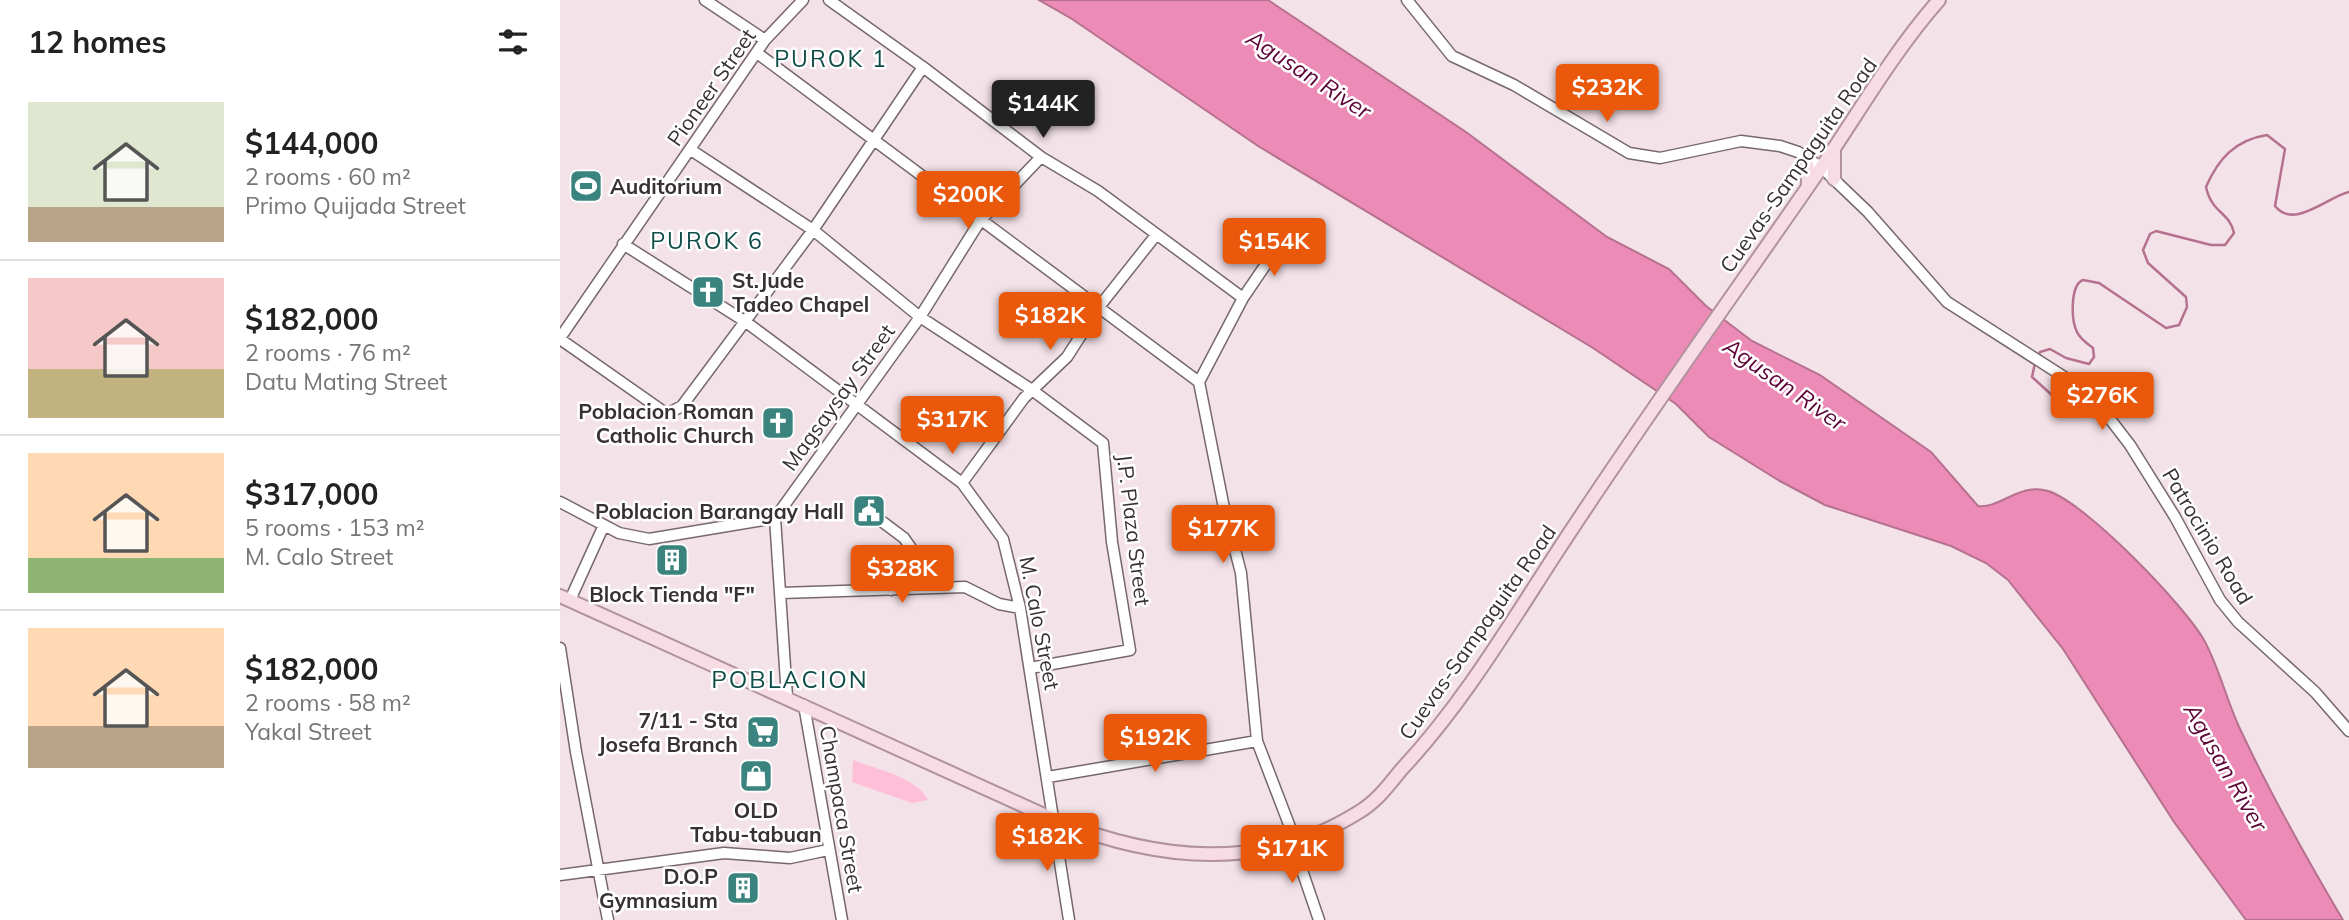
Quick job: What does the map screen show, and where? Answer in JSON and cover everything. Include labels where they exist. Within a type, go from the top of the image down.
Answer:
[{"type":"main road","name":"Cuevas-Sampaguita Road","points":[[565,598],[1055,820],[1117,844],[1178,855],[1233,854],[1294,841],[1335,825],[1368,806],[1427,741],[1491,654],[1743,277],[1939,0]]},
{"type":"main road","points":[[1833,148],[1834,179],[1808,185],[1807,157],[1833,148]]},
{"type":"street","points":[[705,0],[765,40]]},
{"type":"street","name":"Pioneer Street","points":[[560,339],[765,40],[803,0]]},
{"type":"street","points":[[829,0],[923,67],[1041,158],[1098,191],[1243,298]]},
{"type":"street","name":"Patrocinio Road","points":[[1407,0],[1452,56],[1514,85],[1629,153],[1660,158],[1741,141],[1780,146],[1807,157],[1821,167],[1876,221],[1947,302],[2072,382],[2100,406],[2130,445],[2175,517],[2220,600],[2238,622],[2315,692],[2349,731]]},
{"type":"street","points":[[757,53],[1199,382]]},
{"type":"street","points":[[560,339],[667,414],[682,406],[813,230],[923,67]]},
{"type":"street","name":"J.P. Plaza Street","points":[[691,150],[813,230],[920,317],[1032,390],[1103,443],[1112,542],[1129,650],[1030,668]]},
{"type":"street","name":"Magsaysay Street","points":[[775,518],[920,317],[980,221],[1041,158]]},
{"type":"street","points":[[962,483],[1032,390],[1067,357],[1099,307],[1156,235]]},
{"type":"street","points":[[1281,242],[1243,298],[1199,382],[1223,503],[1241,573],[1257,741],[1320,920]]},
{"type":"street","name":"M. Calo Street","points":[[623,244],[746,322],[962,483],[1003,539],[1020,608],[1069,920]]},
{"type":"street","points":[[560,502],[619,533],[649,540],[775,518],[787,697]]},
{"type":"street","points":[[876,517],[904,538],[911,548],[905,575],[898,586],[891,590]]},
{"type":"street","points":[[565,598],[604,526]]},
{"type":"street","points":[[781,593],[965,587],[999,604],[1020,608]]},
{"type":"street","points":[[560,648],[576,752],[608,920]]},
{"type":"street","name":"Champaca Street","points":[[804,705],[842,920]]},
{"type":"street","points":[[1048,777],[1257,741]]},
{"type":"street","points":[[560,875],[724,853],[790,858],[828,850]]},
{"type":"shaded area","points":[[853,760],[915,785],[928,800],[912,803],[852,782]]},
{"type":"water","name":"Agusan River","points":[[1039,0],[1268,0],[1466,132],[1607,237],[1669,269],[1706,306],[1752,341],[1820,375],[1931,452],[1978,506],[1994,504],[2019,493],[2038,489],[2065,499],[2108,534],[2156,580],[2204,640],[2253,757],[2343,920],[2246,920],[2174,822],[2063,649],[2008,580],[1986,563],[1951,546],[1825,505],[1778,480],[1709,437],[1676,404],[1593,348],[1258,146],[1072,19]]},
{"type":"waterway","points":[[2038,357],[2040,352],[2050,349],[2066,358],[2089,364],[2094,357],[2093,348],[2078,335],[2075,327],[2074,295],[2083,280],[2099,283],[2166,328],[2179,325],[2187,307],[2186,297],[2148,263],[2143,250],[2150,234],[2156,231],[2211,245],[2225,245],[2234,233],[2232,226],[2212,202],[2206,187],[2222,160],[2246,141],[2267,135],[2285,149],[2275,206],[2283,212],[2291,215],[2311,210],[2349,192]]},
{"type":"waterway","points":[[2035,363],[2032,377],[2065,407]]},
{"type":"place","name":"Auditorium","points":[[586,186]]},
{"type":"place","name":"St.Jude Tadeo Chapel","points":[[708,292]]},
{"type":"place","name":"Poblacion Roman Catholic Church","points":[[778,423]]},
{"type":"place","name":"Poblacion Barangay Hall","points":[[869,511]]},
{"type":"place","name":"Block Tienda \"F\"","points":[[672,560]]},
{"type":"place","name":"7/11 - Sta Josefa Branch","points":[[763,732]]},
{"type":"place","name":"OLD Tabu-tabuan","points":[[756,776]]},
{"type":"place","name":"D.O.P Gymnasium","points":[[743,888]]},
{"type":"district","name":"PUROK 1","points":[[831,58]]},
{"type":"district","name":"PUROK 6","points":[[707,240]]},
{"type":"district","name":"POBLACION","points":[[790,679]]}]
